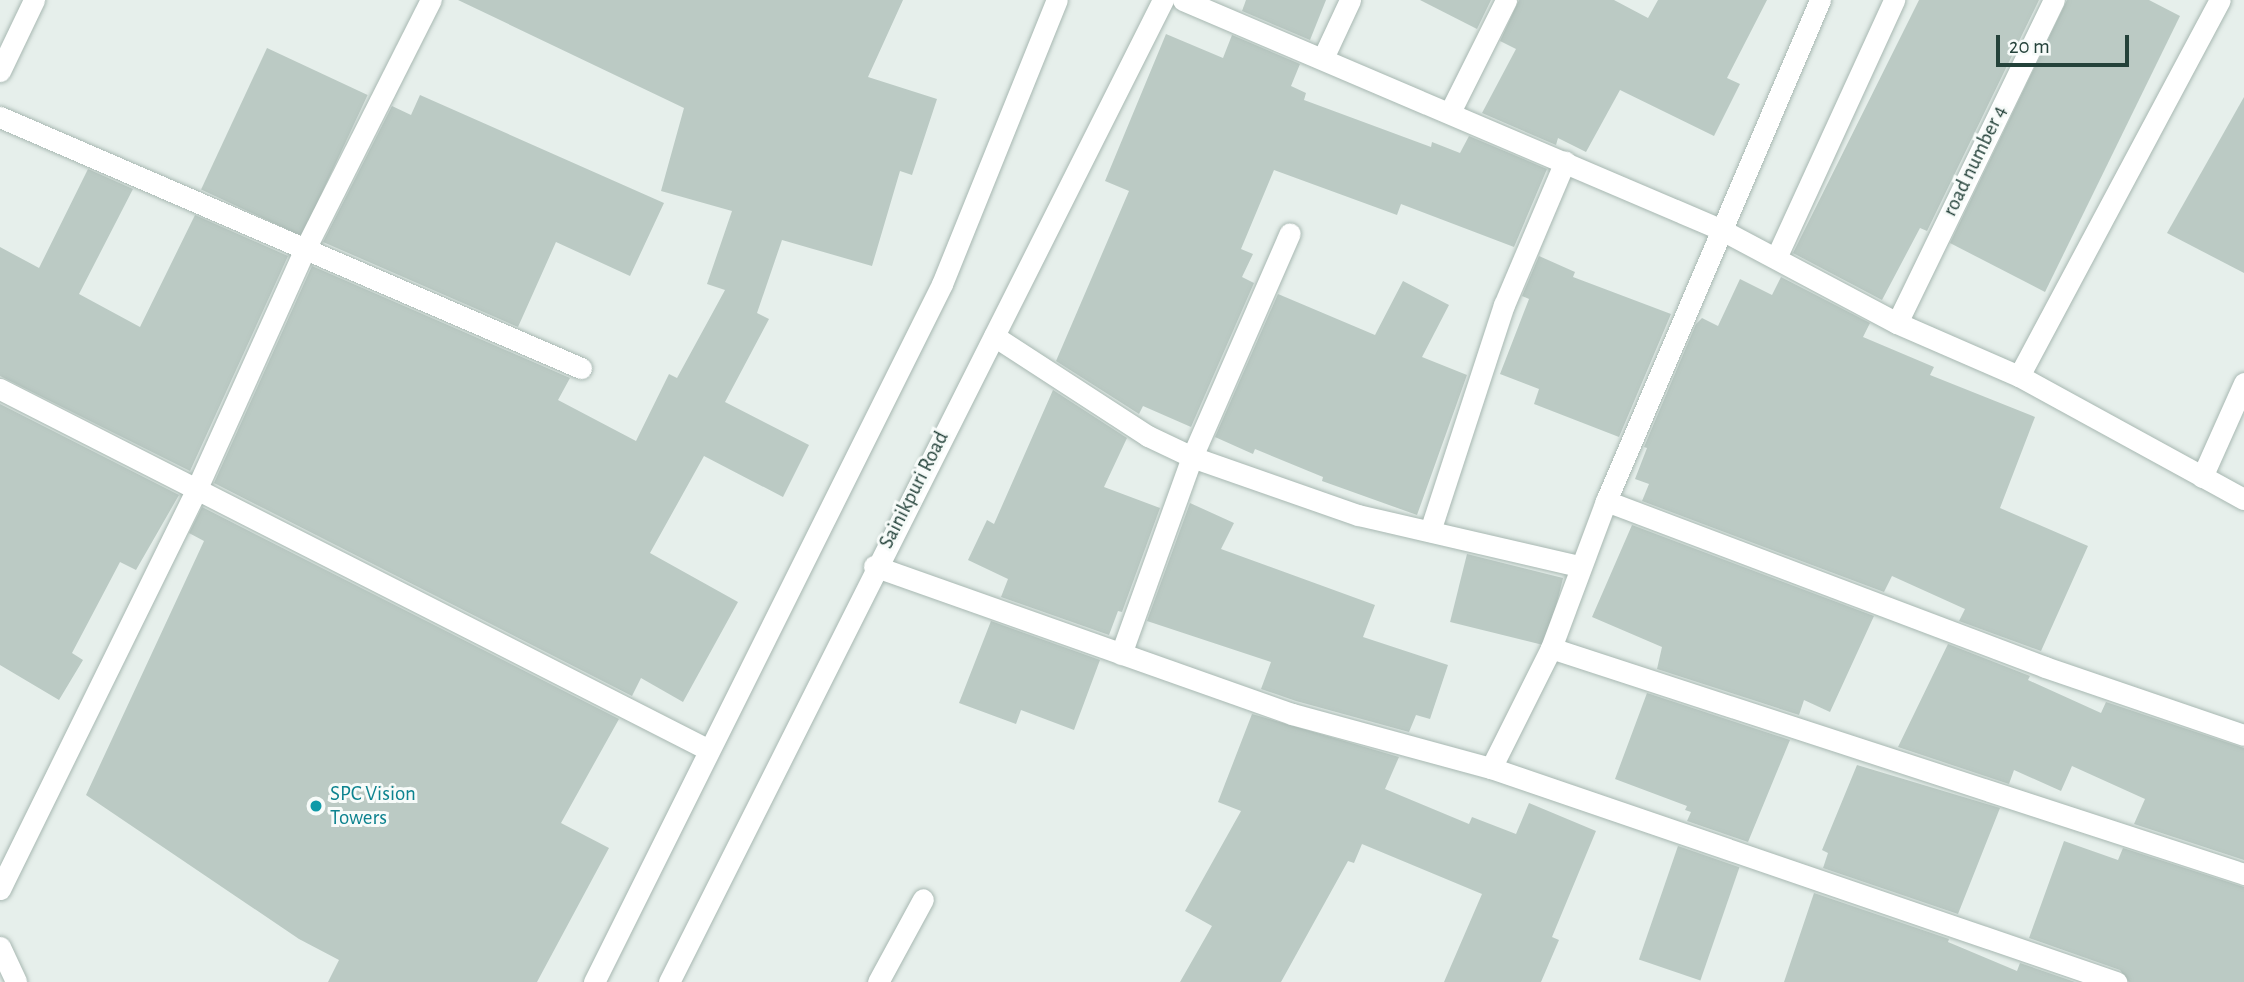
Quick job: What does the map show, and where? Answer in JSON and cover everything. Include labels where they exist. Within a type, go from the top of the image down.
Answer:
[{"type":"street","points":[[0,71],[34,0]]},
{"type":"street","points":[[0,888],[197,488],[306,247],[431,0]]},
{"type":"street","points":[[594,982],[707,749],[942,284],[1057,0]]},
{"type":"street","name":"Sainikpuri Road","points":[[669,982],[874,566],[994,336],[1163,0]]},
{"type":"street","points":[[1183,0],[1566,161],[1720,229],[1897,323],[2019,376],[2244,499]]},
{"type":"street","points":[[1323,58],[1350,0]]},
{"type":"street","points":[[1450,112],[1506,0]]},
{"type":"street","points":[[1491,768],[1551,649],[1579,566],[1720,229],[1820,0]]},
{"type":"street","points":[[1776,258],[1894,0]]},
{"type":"street","name":"road number 4","points":[[1897,323],[2054,0]]},
{"type":"street","points":[[2019,376],[2220,0]]},
{"type":"street","points":[[0,117],[582,368]]},
{"type":"street","points":[[1430,531],[1504,305],[1566,161]]},
{"type":"street","points":[[1121,653],[1192,457],[1290,233]]},
{"type":"street","points":[[994,336],[1148,436],[1192,457],[1358,515],[1579,566]]},
{"type":"street","points":[[2202,477],[2244,383]]},
{"type":"street","points":[[0,389],[707,749]]},
{"type":"street","points":[[1606,501],[2045,667],[2244,735]]},
{"type":"street","points":[[874,566],[1292,714],[1491,768],[2116,982]]},
{"type":"street","points":[[1551,649],[2244,874]]},
{"type":"street","points":[[878,982],[923,899]]},
{"type":"street","points":[[0,947],[16,982]]},
{"type":"building","points":[[458,0],[903,0],[868,77],[937,99],[912,175],[900,171],[872,266],[782,240],[757,313],[769,319],[725,402],[809,445],[783,497],[704,456],[650,553],[738,602],[683,702],[641,678],[632,696],[214,483],[312,266],[570,378],[558,400],[636,441],[669,374],[677,378],[725,290],[707,284],[732,211],[661,191],[684,108]]},
{"type":"building","points":[[1246,0],[1326,0],[1310,40],[1242,11]]},
{"type":"building","points":[[1420,0],[1491,0],[1477,29]]},
{"type":"building","points":[[1519,0],[1614,0],[1648,18],[1658,0],[1767,0],[1727,78],[1740,84],[1714,136],[1620,90],[1586,152],[1558,138],[1556,145],[1482,113],[1516,49],[1500,41]]},
{"type":"building","points":[[1919,0],[2039,0],[1927,231],[1920,228],[1882,300],[1793,253]]},
{"type":"building","points":[[2067,0],[2149,0],[2180,16],[2045,292],[1950,243]]},
{"type":"building","points":[[1166,34],[1223,58],[1232,35],[1300,64],[1291,86],[1306,93],[1304,100],[1431,147],[1432,142],[1460,153],[1469,136],[1547,169],[1514,247],[1401,204],[1397,215],[1274,170],[1241,249],[1253,254],[1242,277],[1254,283],[1191,427],[1143,406],[1139,414],[1056,361],[1129,191],[1105,181]]},
{"type":"building","points":[[267,48],[368,95],[302,236],[201,189]]},
{"type":"building","points":[[420,95],[664,203],[630,276],[556,242],[518,327],[323,242],[392,106],[411,115]]},
{"type":"building","points":[[2244,97],[2244,273],[2167,233]]},
{"type":"building","points":[[88,169],[133,189],[79,294],[140,327],[195,215],[288,256],[190,471],[0,376],[0,247],[39,268]]},
{"type":"building","points":[[1539,256],[1575,272],[1573,277],[1671,314],[1619,437],[1534,404],[1539,389],[1500,374],[1529,299],[1522,296]]},
{"type":"building","points":[[1781,277],[1870,323],[1863,337],[1934,367],[1930,375],[2035,417],[2000,508],[2088,546],[2041,651],[1959,621],[1965,609],[1892,576],[1884,592],[1642,501],[1649,484],[1635,479],[1647,448],[1644,447],[1696,324],[1702,318],[1718,326],[1740,279],[1772,295]]},
{"type":"building","points":[[1403,281],[1449,305],[1422,357],[1467,375],[1417,515],[1322,481],[1323,477],[1255,449],[1253,454],[1215,437],[1278,294],[1375,335]]},
{"type":"building","points":[[1053,390],[1127,438],[1104,487],[1160,508],[1122,612],[1118,611],[1109,635],[1001,597],[1008,579],[968,560],[987,520],[994,524]]},
{"type":"building","points":[[0,404],[179,495],[136,570],[120,562],[72,653],[83,660],[59,700],[0,665]]},
{"type":"building","points":[[1190,503],[1234,523],[1221,549],[1375,605],[1363,637],[1448,665],[1430,719],[1416,715],[1409,732],[1261,689],[1271,662],[1147,621]]},
{"type":"building","name":"SPC Vision Towers","points":[[202,507],[619,719],[561,823],[609,848],[537,982],[328,982],[339,960],[299,939],[86,795],[204,541],[189,533]]},
{"type":"building","points":[[1632,525],[1874,616],[1830,712],[1804,700],[1799,715],[1657,669],[1662,647],[1592,617]]},
{"type":"building","points":[[1467,554],[1563,578],[1546,646],[1450,622]]},
{"type":"building","points":[[991,621],[1100,660],[1074,730],[1021,710],[1016,724],[959,703]]},
{"type":"building","points":[[1948,644],[2030,676],[2028,680],[2101,713],[2106,702],[2244,748],[2244,860],[2134,824],[2145,799],[2072,766],[2061,791],[2014,770],[2009,784],[1898,747]]},
{"type":"building","points":[[1647,693],[1790,740],[1748,842],[1687,821],[1691,812],[1685,810],[1687,806],[1615,779]]},
{"type":"building","points":[[1252,714],[1399,757],[1385,789],[1469,824],[1472,817],[1516,834],[1529,803],[1596,831],[1552,937],[1559,940],[1541,982],[1444,982],[1482,894],[1362,844],[1354,863],[1348,861],[1281,982],[1180,982],[1212,926],[1185,911],[1241,811],[1218,802]]},
{"type":"building","points":[[1857,765],[2000,808],[1958,914],[1823,868],[1828,853],[1822,850]]},
{"type":"building","points":[[2064,841],[2118,860],[2123,848],[2244,887],[2244,982],[2129,982],[2120,970],[2029,938]]},
{"type":"building","points":[[1678,846],[1739,867],[1700,981],[1639,959]]},
{"type":"building","points":[[1814,893],[1949,939],[1948,942],[2017,971],[2020,963],[2075,982],[1784,982]]},
{"type":"place","name":"SPC Vision Towers","points":[[316,806]]}]
